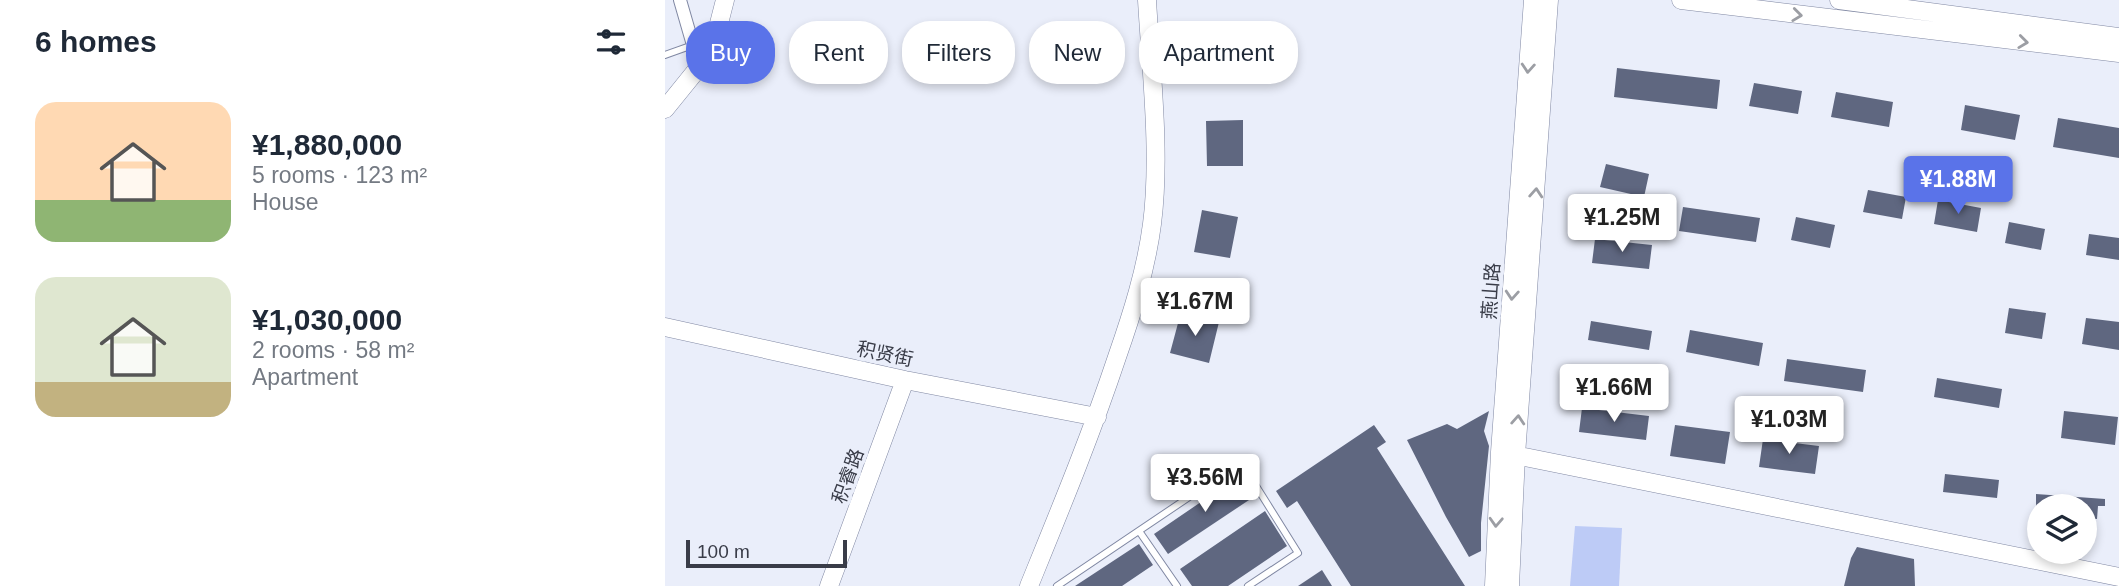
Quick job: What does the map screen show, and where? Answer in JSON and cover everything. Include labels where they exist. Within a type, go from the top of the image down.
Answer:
[{"type":"street","points":[[680,0],[687,21]]},
{"type":"street","points":[[665,108],[715,43],[725,0]]},
{"type":"street","points":[[1029,586],[1097,417],[1135,304],[1153,222],[1154,152],[1147,0]]},
{"type":"street","name":"燕山路","points":[[1510,586],[1508,454],[1533,0]]},
{"type":"street","name":"燕山路","points":[[1494,586],[1549,0]]},
{"type":"street","points":[[1681,0],[2119,53]]},
{"type":"street","points":[[1848,21],[1845,0],[2119,37]]},
{"type":"street","name":"积贤街","points":[[665,327],[905,380],[1097,417]]},
{"type":"street","name":"积睿路","points":[[829,586],[905,380]]},
{"type":"street","points":[[1508,454],[2119,577]]},
{"type":"lane","points":[[665,55],[686,48]]},
{"type":"lane","points":[[1057,586],[1241,462],[1298,553],[1248,586]]},
{"type":"lane","points":[[1139,531],[1177,586]]},
{"type":"shaded area","points":[[1575,526],[1622,528],[1619,586],[1570,586]]},
{"type":"building","points":[[1617,68],[1720,80],[1717,109],[1614,97]]},
{"type":"building","points":[[1754,83],[1802,91],[1798,114],[1749,106]]},
{"type":"building","points":[[1836,92],[1893,102],[1889,127],[1831,117]]},
{"type":"building","points":[[1965,105],[2020,115],[2015,140],[1961,130]]},
{"type":"building","points":[[2058,118],[2119,128],[2119,158],[2053,147]]},
{"type":"building","points":[[1243,120],[1243,166],[1207,166],[1206,121]]},
{"type":"building","points":[[1606,164],[1649,174],[1644,197],[1600,187]]},
{"type":"building","points":[[1868,190],[1906,197],[1902,219],[1863,212]]},
{"type":"building","points":[[1938,200],[1981,208],[1977,232],[1934,224]]},
{"type":"building","points":[[1683,207],[1760,218],[1756,242],[1679,231]]},
{"type":"building","points":[[1202,210],[1238,217],[1230,258],[1194,252]]},
{"type":"building","points":[[1796,217],[1835,225],[1830,248],[1791,240]]},
{"type":"building","points":[[2009,222],[2045,229],[2041,250],[2005,243]]},
{"type":"building","points":[[2089,234],[2119,238],[2119,260],[2086,255]]},
{"type":"building","points":[[1595,239],[1652,245],[1649,269],[1592,263]]},
{"type":"building","points":[[2009,308],[2046,313],[2042,339],[2005,333]]},
{"type":"building","points":[[1181,312],[1219,322],[1209,363],[1170,353]]},
{"type":"building","points":[[2086,318],[2119,322],[2119,350],[2082,344]]},
{"type":"building","points":[[1591,321],[1652,331],[1649,350],[1588,340]]},
{"type":"building","points":[[1690,330],[1763,343],[1759,366],[1686,352]]},
{"type":"building","points":[[1787,359],[1866,370],[1863,392],[1784,381]]},
{"type":"building","points":[[1937,378],[2002,389],[1999,408],[1934,397]]},
{"type":"building","points":[[1582,408],[1649,416],[1646,440],[1579,432]]},
{"type":"building","points":[[1489,411],[1484,431],[1489,446],[1481,523],[1481,551],[1469,557],[1407,440],[1447,424],[1457,429]]},
{"type":"building","points":[[2064,411],[2118,417],[2115,445],[2061,438]]},
{"type":"building","points":[[1374,425],[1386,442],[1377,448],[1465,586],[1351,586],[1297,501],[1287,508],[1276,491]]},
{"type":"building","points":[[1675,425],[1730,432],[1725,464],[1670,456]]},
{"type":"building","points":[[1763,439],[1819,446],[1815,474],[1759,467]]},
{"type":"building","points":[[1242,474],[1255,496],[1168,554],[1154,534]]},
{"type":"building","points":[[1945,474],[1999,480],[1997,498],[1943,492]]},
{"type":"building","points":[[2097,498],[2105,499],[2105,506],[2098,506],[2097,519]]},
{"type":"building","points":[[1265,511],[1287,546],[1228,586],[1192,586],[1180,569]]},
{"type":"building","points":[[1139,544],[1153,565],[1122,586],[1075,586]]},
{"type":"building","points":[[1857,547],[1914,559],[1915,586],[1844,586],[1851,558]]},
{"type":"building","points":[[1322,570],[1332,586],[1298,586]]}]
